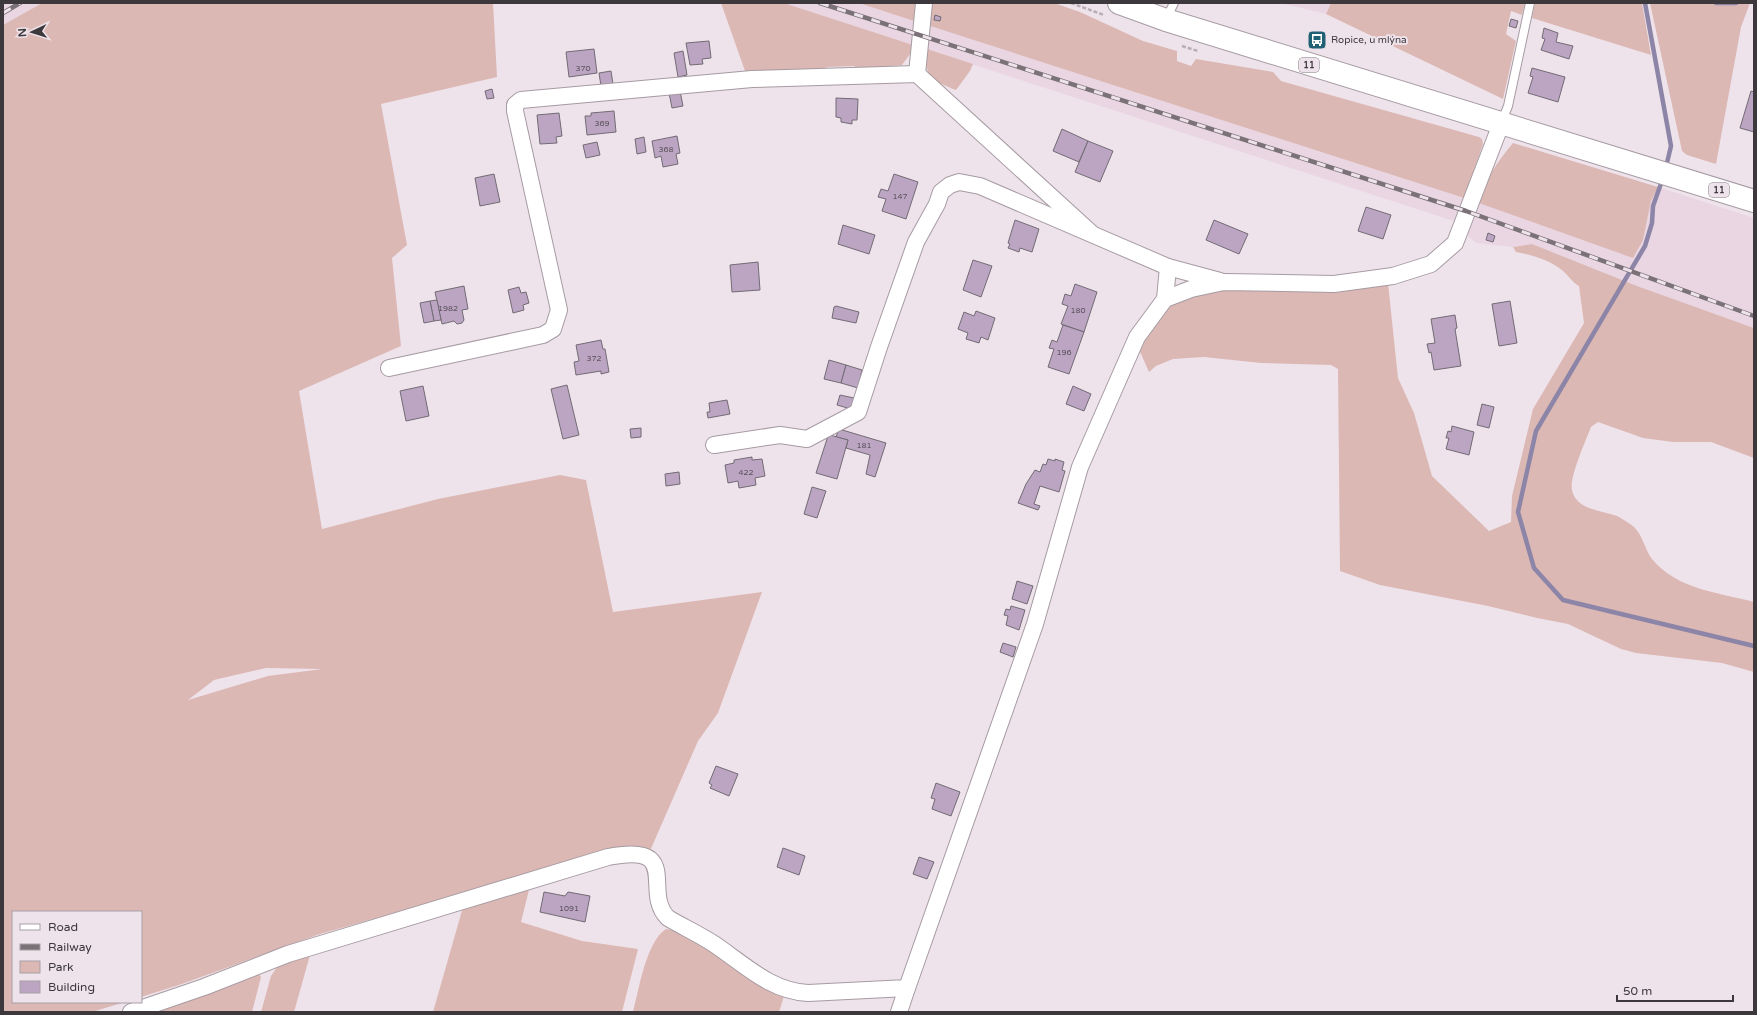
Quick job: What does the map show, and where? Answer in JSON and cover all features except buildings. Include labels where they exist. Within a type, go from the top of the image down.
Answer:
[{"type":"main road","name":"11","points":[[1119,3],[1170,12],[1501,124],[1754,201]]},
{"type":"street","points":[[917,74],[924,3]]},
{"type":"street","points":[[388,368],[543,335],[553,329],[559,310],[515,111],[515,104],[521,100],[752,79],[917,74],[1091,233]]},
{"type":"street","points":[[1165,299],[1192,289],[1224,282],[1334,284],[1393,276],[1431,264],[1455,243],[1501,124]]},
{"type":"street","points":[[714,445],[780,435],[807,439],[858,412],[879,346],[916,242],[937,204],[941,192],[950,185],[959,182],[980,186],[1168,267],[1224,282]]},
{"type":"street","points":[[899,1012],[1035,624],[1080,467],[1137,337],[1165,299],[1168,267]]},
{"type":"street","points":[[131,1012],[204,987],[288,954],[601,859],[628,853],[646,857],[653,863],[657,872],[659,901],[662,913],[668,918],[712,943],[772,984],[796,992],[808,993],[907,988]]},
{"type":"lane","points":[[1501,124],[1508,106],[1530,3]]},
{"type":"shaded area","points":[[3,3],[42,3],[3,25]]},
{"type":"shaded area","points":[[784,3],[859,3],[1476,202],[1643,240],[1651,201],[1658,187],[1754,218],[1754,328],[1637,286],[1532,244],[1513,247],[1476,243],[1468,236],[1469,226]]},
{"type":"shaded area","points":[[1280,3],[1331,3],[1326,14]]},
{"type":"green space","points":[[42,3],[493,3],[497,77],[381,104],[407,245],[392,258],[401,346],[299,391],[322,529],[438,499],[560,475],[586,480],[613,612],[762,592],[718,713],[698,741],[650,851],[401,911],[320,934],[179,985],[142,997],[142,911],[12,911],[12,1003],[122,1003],[92,1012],[3,1012],[3,25]],"holes":[[[266,668],[322,669],[268,676],[188,700],[214,680]]]},
{"type":"green space","points":[[721,3],[784,3],[913,45],[910,54],[902,65],[859,69],[854,66],[827,67],[820,72],[745,71]]},
{"type":"green space","points":[[859,3],[916,3],[917,22]]},
{"type":"green space","points":[[930,3],[1054,3],[1080,12],[1143,41],[1177,51],[1177,61],[1191,66],[1196,59],[1273,72],[1281,81],[1479,137],[1482,139],[1483,144],[1464,198],[927,25]]},
{"type":"green space","points":[[1331,3],[1525,3],[1522,15],[1511,11],[1506,34],[1516,41],[1503,99],[1326,14]]},
{"type":"green space","points":[[1535,3],[1642,3],[1651,55],[1532,18]]},
{"type":"green space","points":[[1650,3],[1750,3],[1741,27],[1716,164],[1687,155],[1682,151]]},
{"type":"green space","points":[[927,49],[973,64],[970,71],[956,90],[941,84],[931,77],[928,72],[926,59]]},
{"type":"green space","points":[[1513,143],[1658,187],[1651,201],[1643,240],[1633,258],[1476,202],[1492,171]]},
{"type":"green space","points":[[1532,244],[1637,286],[1754,328],[1754,458],[1711,442],[1673,442],[1643,438],[1598,422],[1591,427],[1578,459],[1573,477],[1572,490],[1574,497],[1578,502],[1590,508],[1617,516],[1634,527],[1640,535],[1652,559],[1673,577],[1699,588],[1754,602],[1754,672],[1722,663],[1636,653],[1621,649],[1568,624],[1488,606],[1380,585],[1340,571],[1338,369],[1331,365],[1261,363],[1204,357],[1173,359],[1156,366],[1149,372],[1138,347],[1157,316],[1174,300],[1206,291],[1388,283],[1398,378],[1414,413],[1432,476],[1489,531],[1511,522],[1512,496],[1533,409],[1584,323],[1579,286],[1558,267],[1534,256],[1516,252],[1513,247]]},
{"type":"green space","points":[[529,890],[521,922],[582,941],[638,949],[622,1012],[433,1012],[463,907]]},
{"type":"green space","points":[[666,929],[676,931],[704,945],[784,996],[779,1012],[633,1012],[648,955],[659,935]]},
{"type":"green space","points":[[310,955],[294,1012],[261,1012],[271,976],[277,967]]},
{"type":"green space","points":[[258,973],[261,977],[252,1012],[149,1012]]},
{"type":"waterway","points":[[1645,3],[1671,146],[1666,167]]},
{"type":"waterway","points":[[1716,3],[1736,3]]},
{"type":"waterway","points":[[1663,178],[1653,206],[1652,223],[1645,246],[1536,431],[1518,512],[1534,568],[1563,600],[1754,646]]},
{"type":"railway","points":[[3,13],[20,3]]},
{"type":"railway","points":[[820,3],[1466,211],[1754,316]]},
{"type":"place","name":"Ropice, u mlýna","points":[[1317,40]]}]
